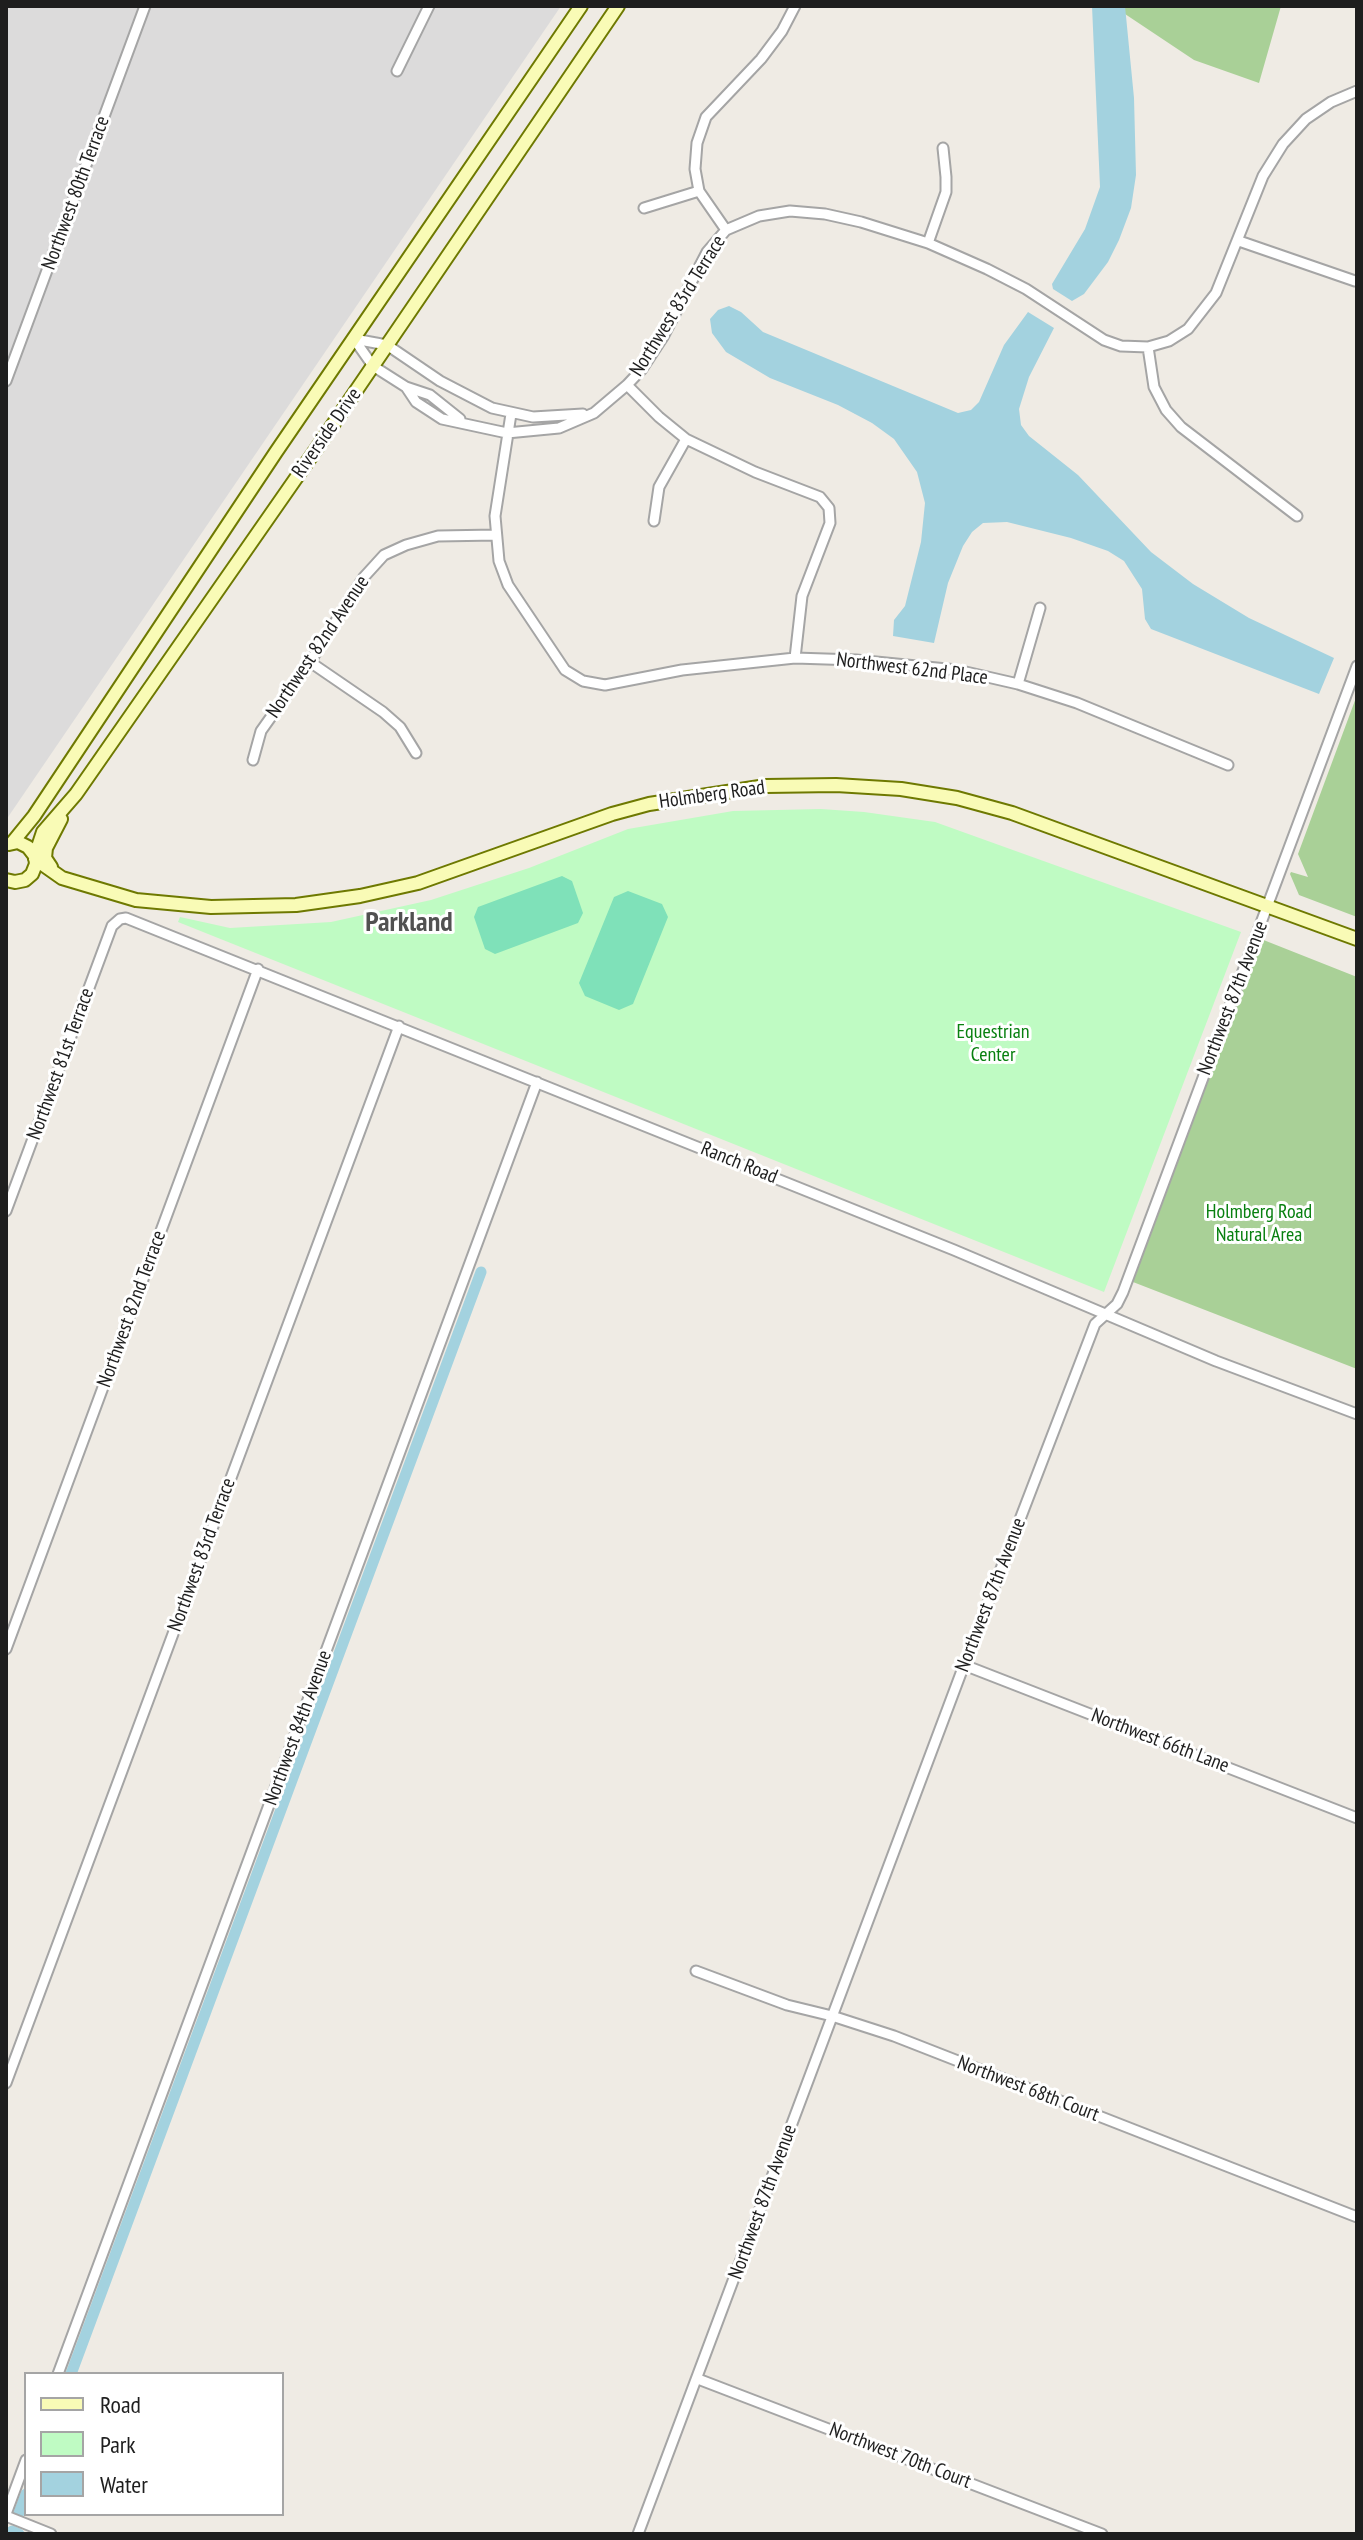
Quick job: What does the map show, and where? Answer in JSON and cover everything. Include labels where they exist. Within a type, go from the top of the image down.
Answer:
[{"type":"street","name":"Northwest 80th Terrace","points":[[6,381],[145,6]]},
{"type":"street","points":[[397,71],[429,6]]},
{"type":"street","name":"Riverside Drive","points":[[9,844],[34,816],[581,6]]},
{"type":"street","name":"Riverside Drive","points":[[25,880],[35,869],[43,832],[76,794],[618,6]]},
{"type":"street","points":[[644,208],[699,191],[695,169],[697,143],[706,117],[761,59],[782,31],[795,6]]},
{"type":"street","points":[[726,230],[759,216],[790,211],[861,222],[928,243],[1026,289],[1104,340],[1121,346],[1148,347],[1169,341],[1188,329],[1216,293],[1263,176],[1283,144],[1306,119],[1331,102],[1357,91]]},
{"type":"street","points":[[928,243],[946,192],[943,148]]},
{"type":"street","name":"Northwest 83rd Terrace","points":[[507,433],[559,428],[594,413],[642,369],[663,337],[707,252],[726,230],[699,191]]},
{"type":"street","points":[[1239,241],[1355,281]]},
{"type":"street","points":[[354,339],[387,345],[457,391],[511,414],[554,417],[594,413]]},
{"type":"street","points":[[354,339],[373,366],[406,387],[430,395],[462,421]]},
{"type":"street","points":[[1148,347],[1154,387],[1166,410],[1181,427],[1297,516]]},
{"type":"street","points":[[627,385],[686,439],[755,472],[820,497],[829,508],[830,523],[802,596],[795,658]]},
{"type":"street","points":[[406,387],[416,402],[442,419],[507,433]]},
{"type":"street","points":[[447,408],[457,391]]},
{"type":"street","points":[[496,535],[495,516],[511,414]]},
{"type":"street","points":[[654,521],[659,487],[686,439]]},
{"type":"street","name":"Northwest 82nd Avenue","points":[[253,760],[261,731],[364,577],[384,555],[438,536],[496,535]]},
{"type":"street","name":"Northwest 62nd Place","points":[[496,535],[499,561],[508,585],[565,670],[583,681],[605,685],[682,670],[795,658],[856,660],[957,670],[1018,684],[1077,703],[1228,765]]},
{"type":"street","points":[[1018,684],[1040,608]]},
{"type":"street","points":[[310,662],[383,712],[400,727],[416,753]]},
{"type":"street","name":"Northwest 87th Avenue","points":[[638,2534],[1095,1324],[1117,1304],[1123,1292],[1357,666]]},
{"type":"street","name":"Holmberg Road","points":[[9,844],[28,847],[35,858],[62,878],[128,898],[173,905],[261,907],[329,901],[418,883],[612,814],[649,804],[766,786],[836,785],[901,789],[957,798],[1012,813],[1357,939]]},
{"type":"street","points":[[62,878],[47,862],[46,848],[76,794]]},
{"type":"street","name":"Holmberg Road","points":[[6,880],[62,878]]},
{"type":"street","name":"Ranch Road","points":[[120,919],[133,919],[258,969],[1216,1361],[1357,1414]]},
{"type":"street","name":"Northwest 81st Terrace","points":[[6,1211],[112,926],[120,919]]},
{"type":"street","name":"Northwest 82nd Terrace","points":[[6,1649],[258,969]]},
{"type":"street","name":"Northwest 83rd Terrace","points":[[6,2083],[399,1026]]},
{"type":"street","name":"Northwest 84th Avenue","points":[[59,2372],[537,1082]]},
{"type":"street","name":"Northwest 66th Lane","points":[[964,1665],[1357,1818]]},
{"type":"street","name":"Northwest 68th Court","points":[[696,1971],[787,2005],[894,2036],[1357,2217]]},
{"type":"street","name":"Northwest 70th Court","points":[[698,2379],[1102,2534]]},
{"type":"street","points":[[24,2466],[6,2515],[51,2534]]},
{"type":"shaded area","points":[[6,6],[561,6],[6,820]]},
{"type":"green space","points":[[1125,6],[1281,6],[1259,83],[1194,60],[1125,14]]},
{"type":"green space","points":[[1357,695],[1357,917],[1299,895],[1290,874],[1308,877],[1298,854]]},
{"type":"green space","name":"Equestrian Center","points":[[821,809],[935,822],[1241,932],[1104,1292],[178,922],[180,917],[230,928],[331,922],[431,900],[529,868],[628,829],[733,811]]},
{"type":"green space","points":[[562,876],[572,881],[583,913],[578,923],[495,954],[485,949],[474,917],[478,907]]},
{"type":"green space","points":[[628,891],[662,904],[668,917],[633,1004],[619,1010],[585,996],[579,983],[614,897]]},
{"type":"green space","name":"Holmberg Road Natural Area","points":[[1261,939],[1357,977],[1357,1369],[1133,1282]]},
{"type":"water","points":[[1092,6],[1125,6],[1134,98],[1136,175],[1131,208],[1108,262],[1084,294],[1072,301],[1053,289],[1052,284],[1085,229],[1100,187]]},
{"type":"water","points":[[729,306],[741,312],[763,332],[958,413],[971,410],[979,402],[1004,345],[1028,312],[1054,328],[1029,377],[1019,409],[1021,425],[1029,436],[1078,475],[1151,552],[1193,584],[1249,618],[1334,658],[1319,694],[1151,629],[1145,619],[1142,589],[1124,561],[1108,551],[1071,538],[1007,522],[983,523],[963,546],[948,583],[934,643],[893,636],[894,620],[905,606],[921,542],[925,503],[917,472],[894,439],[872,423],[838,405],[770,378],[726,352],[712,333],[710,319],[718,310]]},
{"type":"waterway","points":[[72,2372],[481,1272]]},
{"type":"waterway","points":[[19,2513],[24,2499]]},
{"type":"waterway","points":[[12,2531],[19,2534]]},
{"type":"district","name":"Parkland","points":[[409,923]]}]
